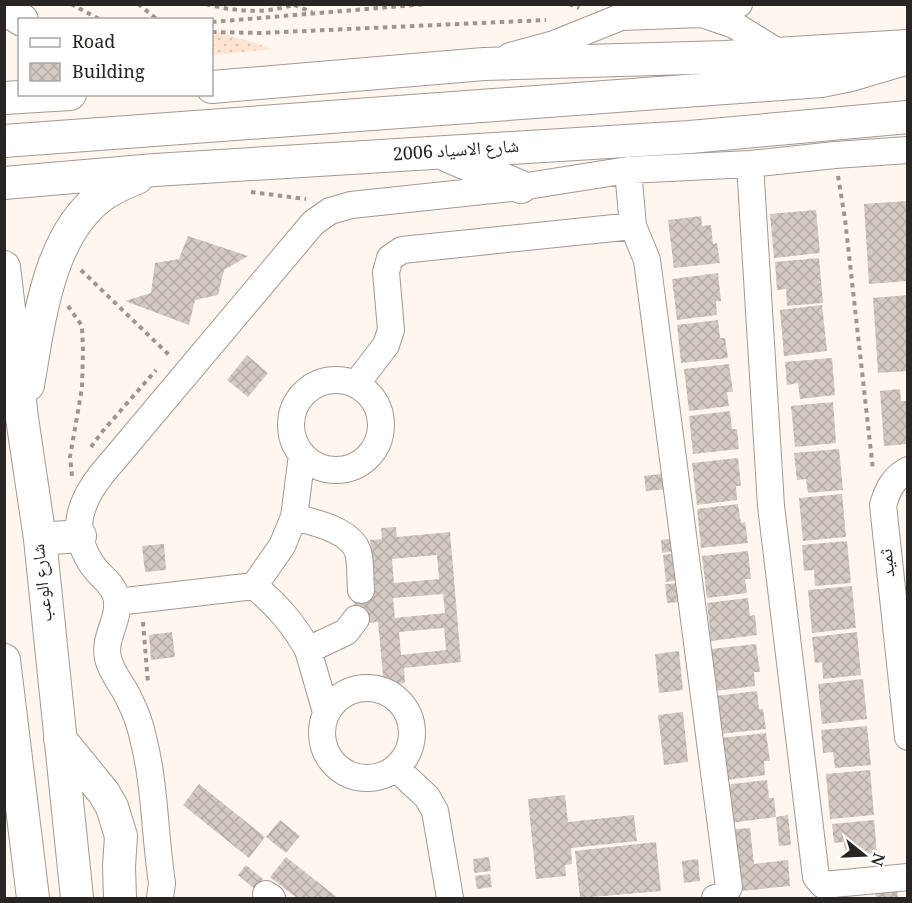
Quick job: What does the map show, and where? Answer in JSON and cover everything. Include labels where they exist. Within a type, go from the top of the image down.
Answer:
[{"type":"main road","points":[[4,8],[19,18]]},
{"type":"main road","points":[[213,87],[484,64],[713,58],[908,46]]},
{"type":"main road","points":[[4,141],[821,81],[881,68],[908,58]]},
{"type":"main road","points":[[4,98],[37,96]]},
{"type":"main road","name":"شارع الاسياد 2006","points":[[4,183],[155,171],[690,137],[908,117]]},
{"type":"main road","points":[[441,153],[521,186]]},
{"type":"main road","points":[[22,418],[44,304],[61,250],[78,220],[100,197],[117,186],[155,171]]},
{"type":"main road","name":"شارع الوعب","points":[[4,267],[22,418],[40,539],[77,898]]},
{"type":"main road","points":[[40,539],[78,513]]},
{"type":"main road","points":[[4,660],[33,898]]},
{"type":"main road","points":[[60,739],[104,793],[112,807],[121,836],[118,866],[120,898]]},
{"type":"street","points":[[484,64],[554,44],[621,17],[643,4]]},
{"type":"street","points":[[621,17],[739,4]]},
{"type":"street","points":[[690,9],[734,25],[781,54]]},
{"type":"street","points":[[160,898],[162,883],[145,744],[129,699],[108,659],[109,636],[116,618],[117,602],[112,586],[90,561],[78,513],[101,475],[313,223],[321,216],[340,207],[351,205],[521,186],[628,170],[750,164],[908,150]]},
{"type":"street","points":[[750,164],[771,506],[816,877],[823,885],[908,877]]},
{"type":"street","points":[[628,170],[633,226],[647,260],[729,887],[723,898],[715,898]]},
{"type":"street","points":[[357,383],[387,345],[391,330],[386,272],[390,258],[402,250],[633,226]]},
{"type":"street","points":[[339,379],[357,383],[371,394],[380,410],[382,428],[378,445],[367,459],[351,468],[334,471],[316,466],[302,455],[293,440],[291,422],[295,405],[306,390],[321,381],[339,379]]},
{"type":"street","points":[[254,586],[282,546],[294,517],[302,455]]},
{"type":"street","points":[[885,498],[897,476],[908,470]]},
{"type":"street","name":"ثميد","points":[[885,498],[883,505],[885,532],[908,737]]},
{"type":"street","points":[[294,517],[329,527],[347,538],[357,550],[361,590]]},
{"type":"street","points":[[117,602],[254,586],[276,603],[289,618],[308,650],[326,712]]},
{"type":"street","points":[[308,650],[346,632],[356,619]]},
{"type":"street","points":[[370,687],[387,692],[402,703],[410,719],[412,737],[407,754],[396,768],[381,777],[363,779],[346,774],[332,763],[323,748],[321,730],[326,712],[337,698],[352,689],[370,687]]},
{"type":"street","points":[[396,768],[427,797],[435,811],[450,898]]},
{"type":"path","points":[[71,4],[97,18]]},
{"type":"path","points":[[138,4],[156,18]]},
{"type":"path","points":[[206,4],[251,12],[295,5],[316,13]]},
{"type":"path","points":[[213,22],[428,4]]},
{"type":"path","points":[[213,32],[261,33],[555,19]]},
{"type":"path","points":[[835,155],[845,219],[876,488],[885,498]]},
{"type":"path","points":[[250,192],[307,199],[299,208]]},
{"type":"path","points":[[61,250],[169,356],[176,347]]},
{"type":"path","points":[[65,296],[68,306],[82,326],[82,388],[70,457],[78,513]]},
{"type":"path","points":[[86,454],[161,364]]},
{"type":"path","points":[[78,513],[79,471]]},
{"type":"shaded area","points":[[213,30],[273,49],[213,55]]},
{"type":"building","points":[[908,201],[908,281],[869,284],[864,204]]},
{"type":"building","points":[[816,210],[820,253],[774,258],[770,214]]},
{"type":"building","points":[[701,216],[702,226],[711,225],[713,244],[717,243],[720,263],[674,268],[668,220]]},
{"type":"building","points":[[188,236],[248,256],[224,270],[218,295],[195,300],[189,325],[125,301],[151,293],[155,263],[179,259]]},
{"type":"building","points":[[819,258],[823,303],[787,306],[786,289],[777,290],[775,262]]},
{"type":"building","points":[[718,273],[721,301],[716,301],[717,315],[677,320],[672,279]]},
{"type":"building","points":[[908,295],[908,371],[878,373],[873,298]]},
{"type":"building","points":[[822,305],[827,351],[784,356],[780,310]]},
{"type":"building","points":[[718,320],[720,338],[725,338],[728,358],[681,363],[677,325]]},
{"type":"building","points":[[247,355],[268,373],[248,397],[227,380]]},
{"type":"building","points":[[832,358],[835,395],[800,399],[798,383],[787,385],[785,362]]},
{"type":"building","points":[[729,364],[733,392],[727,392],[729,406],[689,411],[684,369]]},
{"type":"building","points":[[900,389],[901,401],[908,401],[908,444],[884,446],[880,391]]},
{"type":"building","points":[[833,402],[836,443],[795,447],[791,406]]},
{"type":"building","points":[[730,411],[732,429],[737,429],[739,449],[693,454],[689,416]]},
{"type":"building","points":[[839,449],[843,490],[808,493],[806,479],[797,480],[794,453]]},
{"type":"building","points":[[738,458],[741,486],[736,486],[737,500],[697,505],[692,463]]},
{"type":"building","points":[[667,473],[668,489],[646,491],[644,476]]},
{"type":"building","points":[[842,494],[846,537],[803,541],[799,498]]},
{"type":"building","points":[[738,504],[741,523],[745,522],[748,543],[701,548],[697,509]]},
{"type":"building","points":[[396,527],[397,537],[450,532],[461,662],[404,668],[405,683],[384,686],[378,622],[356,624],[353,590],[375,588],[370,540],[382,539],[381,528]],"holes":[[[437,555],[439,579],[394,583],[392,559]],[[443,594],[445,613],[395,618],[393,598]],[[444,628],[446,650],[401,655],[399,632]]]},
{"type":"building","points":[[674,538],[676,551],[662,553],[661,540]]},
{"type":"building","points":[[847,541],[851,583],[815,586],[814,570],[804,571],[802,545]]},
{"type":"building","points":[[164,544],[166,570],[145,572],[142,546]]},
{"type":"building","points":[[748,551],[751,579],[745,579],[747,593],[707,598],[702,556]]},
{"type":"building","points":[[677,553],[680,580],[666,582],[663,555]]},
{"type":"building","points":[[679,583],[681,602],[667,603],[665,584]]},
{"type":"building","points":[[852,586],[856,628],[812,633],[808,590]]},
{"type":"building","points":[[748,598],[750,616],[755,615],[757,635],[711,641],[707,603]]},
{"type":"building","points":[[172,632],[175,657],[151,660],[149,635]]},
{"type":"building","points":[[857,632],[861,675],[823,679],[822,662],[815,663],[812,637]]},
{"type":"building","points":[[756,644],[760,672],[754,672],[755,686],[716,691],[711,649]]},
{"type":"building","points":[[679,651],[683,690],[659,693],[655,654]]},
{"type":"building","points":[[863,679],[867,719],[822,724],[818,684]]},
{"type":"building","points":[[757,691],[759,709],[763,709],[766,729],[720,734],[715,696]]},
{"type":"building","points":[[683,712],[688,762],[664,765],[658,715]]},
{"type":"building","points":[[867,726],[871,765],[835,768],[833,752],[823,753],[821,730]]},
{"type":"building","points":[[766,733],[770,761],[764,761],[765,775],[726,780],[721,738]]},
{"type":"building","points":[[870,770],[874,815],[830,819],[826,774]]},
{"type":"building","points":[[767,780],[769,798],[774,798],[776,817],[730,823],[725,785]]},
{"type":"building","points":[[199,784],[265,837],[249,858],[183,805]]},
{"type":"building","points":[[565,795],[568,822],[634,815],[637,841],[571,848],[572,864],[565,865],[566,876],[536,879],[528,799]]},
{"type":"building","points":[[788,815],[791,845],[779,846],[776,817]]},
{"type":"building","points":[[280,820],[300,836],[286,853],[266,837]]},
{"type":"building","points":[[874,820],[877,853],[846,856],[844,842],[834,843],[832,824]]},
{"type":"building","points":[[750,828],[754,864],[788,860],[790,886],[731,892],[726,830]]},
{"type":"building","points":[[656,842],[661,891],[580,898],[575,851]]},
{"type":"building","points":[[286,857],[338,898],[297,898],[270,877]]},
{"type":"building","points":[[489,857],[491,871],[474,873],[473,859]]},
{"type":"building","points":[[698,859],[700,881],[684,883],[682,861]]},
{"type":"building","points":[[246,865],[263,879],[255,889],[238,875]]},
{"type":"building","points":[[490,874],[492,887],[477,889],[475,876]]},
{"type":"building","points":[[897,884],[898,898],[876,898],[874,886]]}]
